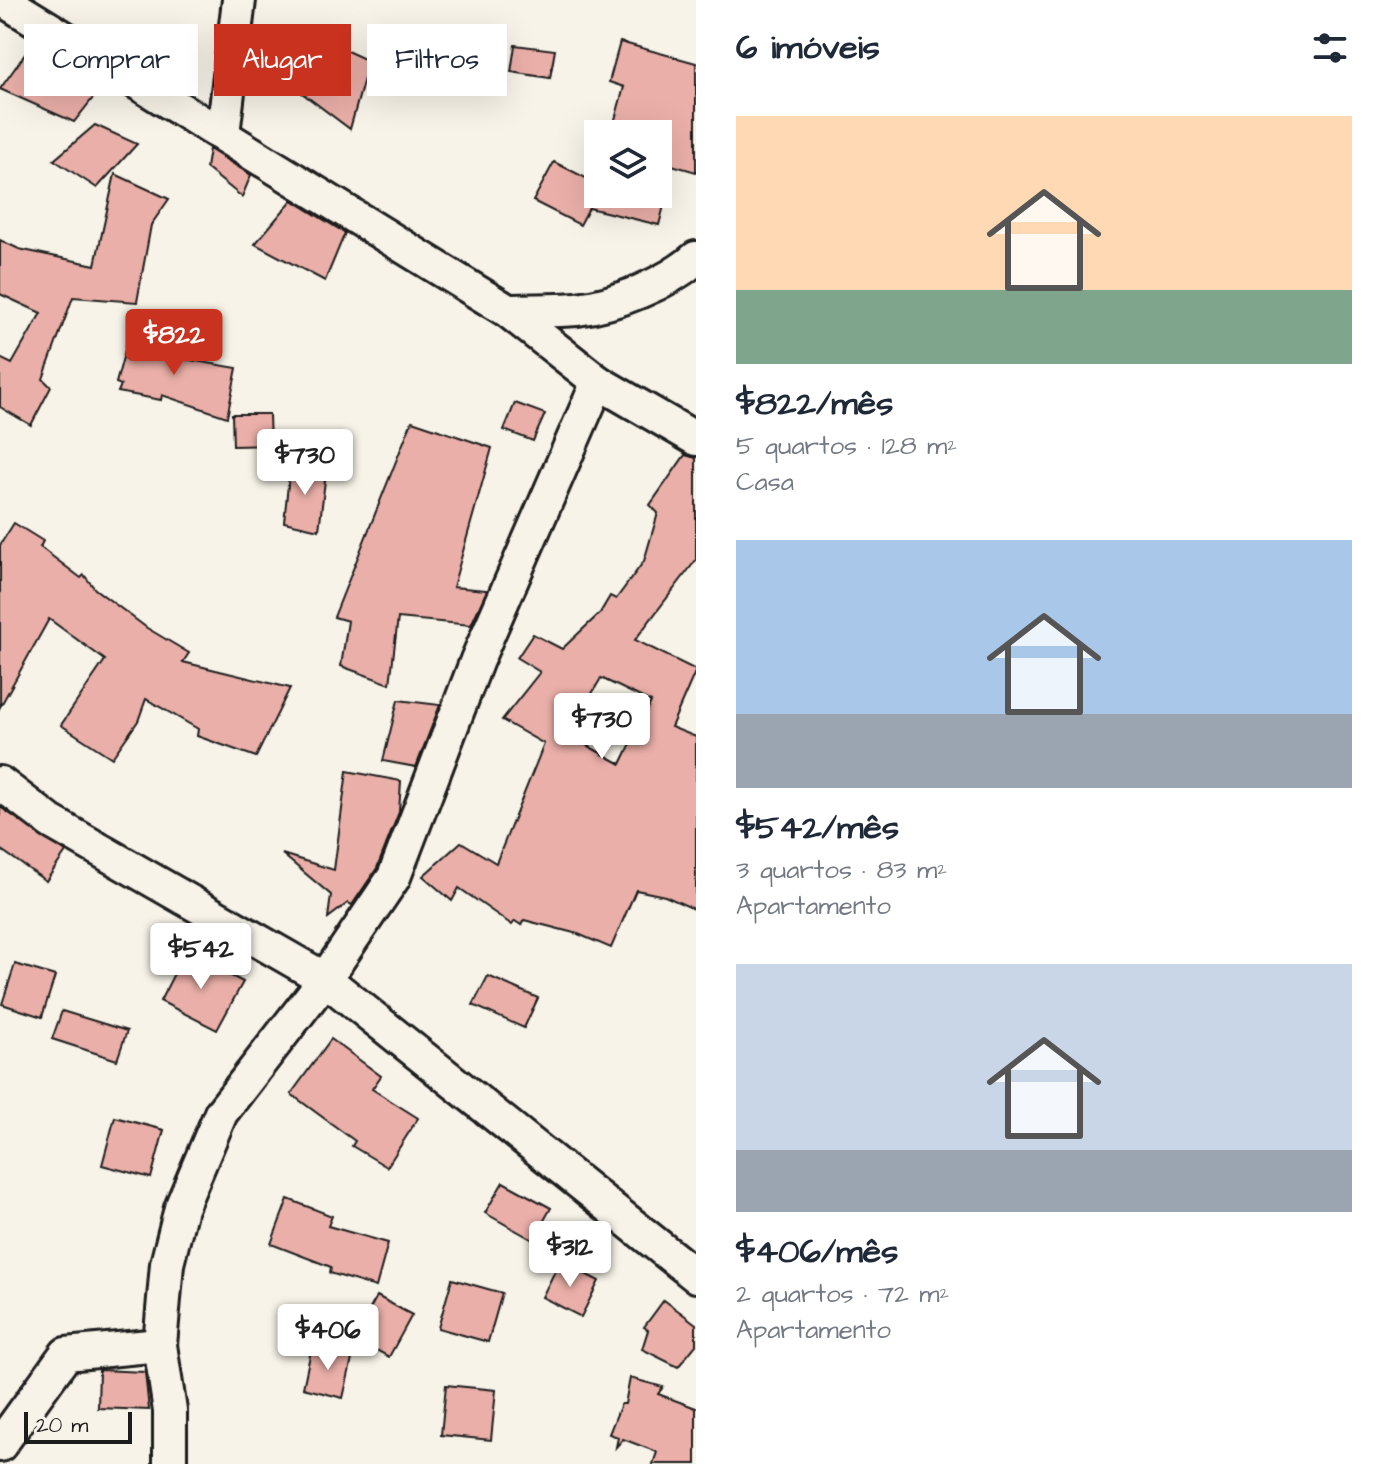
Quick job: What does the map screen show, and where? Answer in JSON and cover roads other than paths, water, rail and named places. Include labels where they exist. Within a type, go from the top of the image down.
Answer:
[{"type":"street","points":[[3,0],[508,311],[598,382],[696,439]]},
{"type":"street","points":[[223,134],[239,0]]},
{"type":"street","points":[[508,311],[579,309],[624,296],[684,269],[696,258]]},
{"type":"street","points":[[170,1464],[170,1411],[160,1345],[167,1264],[181,1208],[221,1113],[325,979],[394,877],[477,660],[598,382]]},
{"type":"street","points":[[0,783],[51,822],[325,979],[696,1276]]},
{"type":"street","points":[[0,1445],[66,1354],[160,1345]]}]
